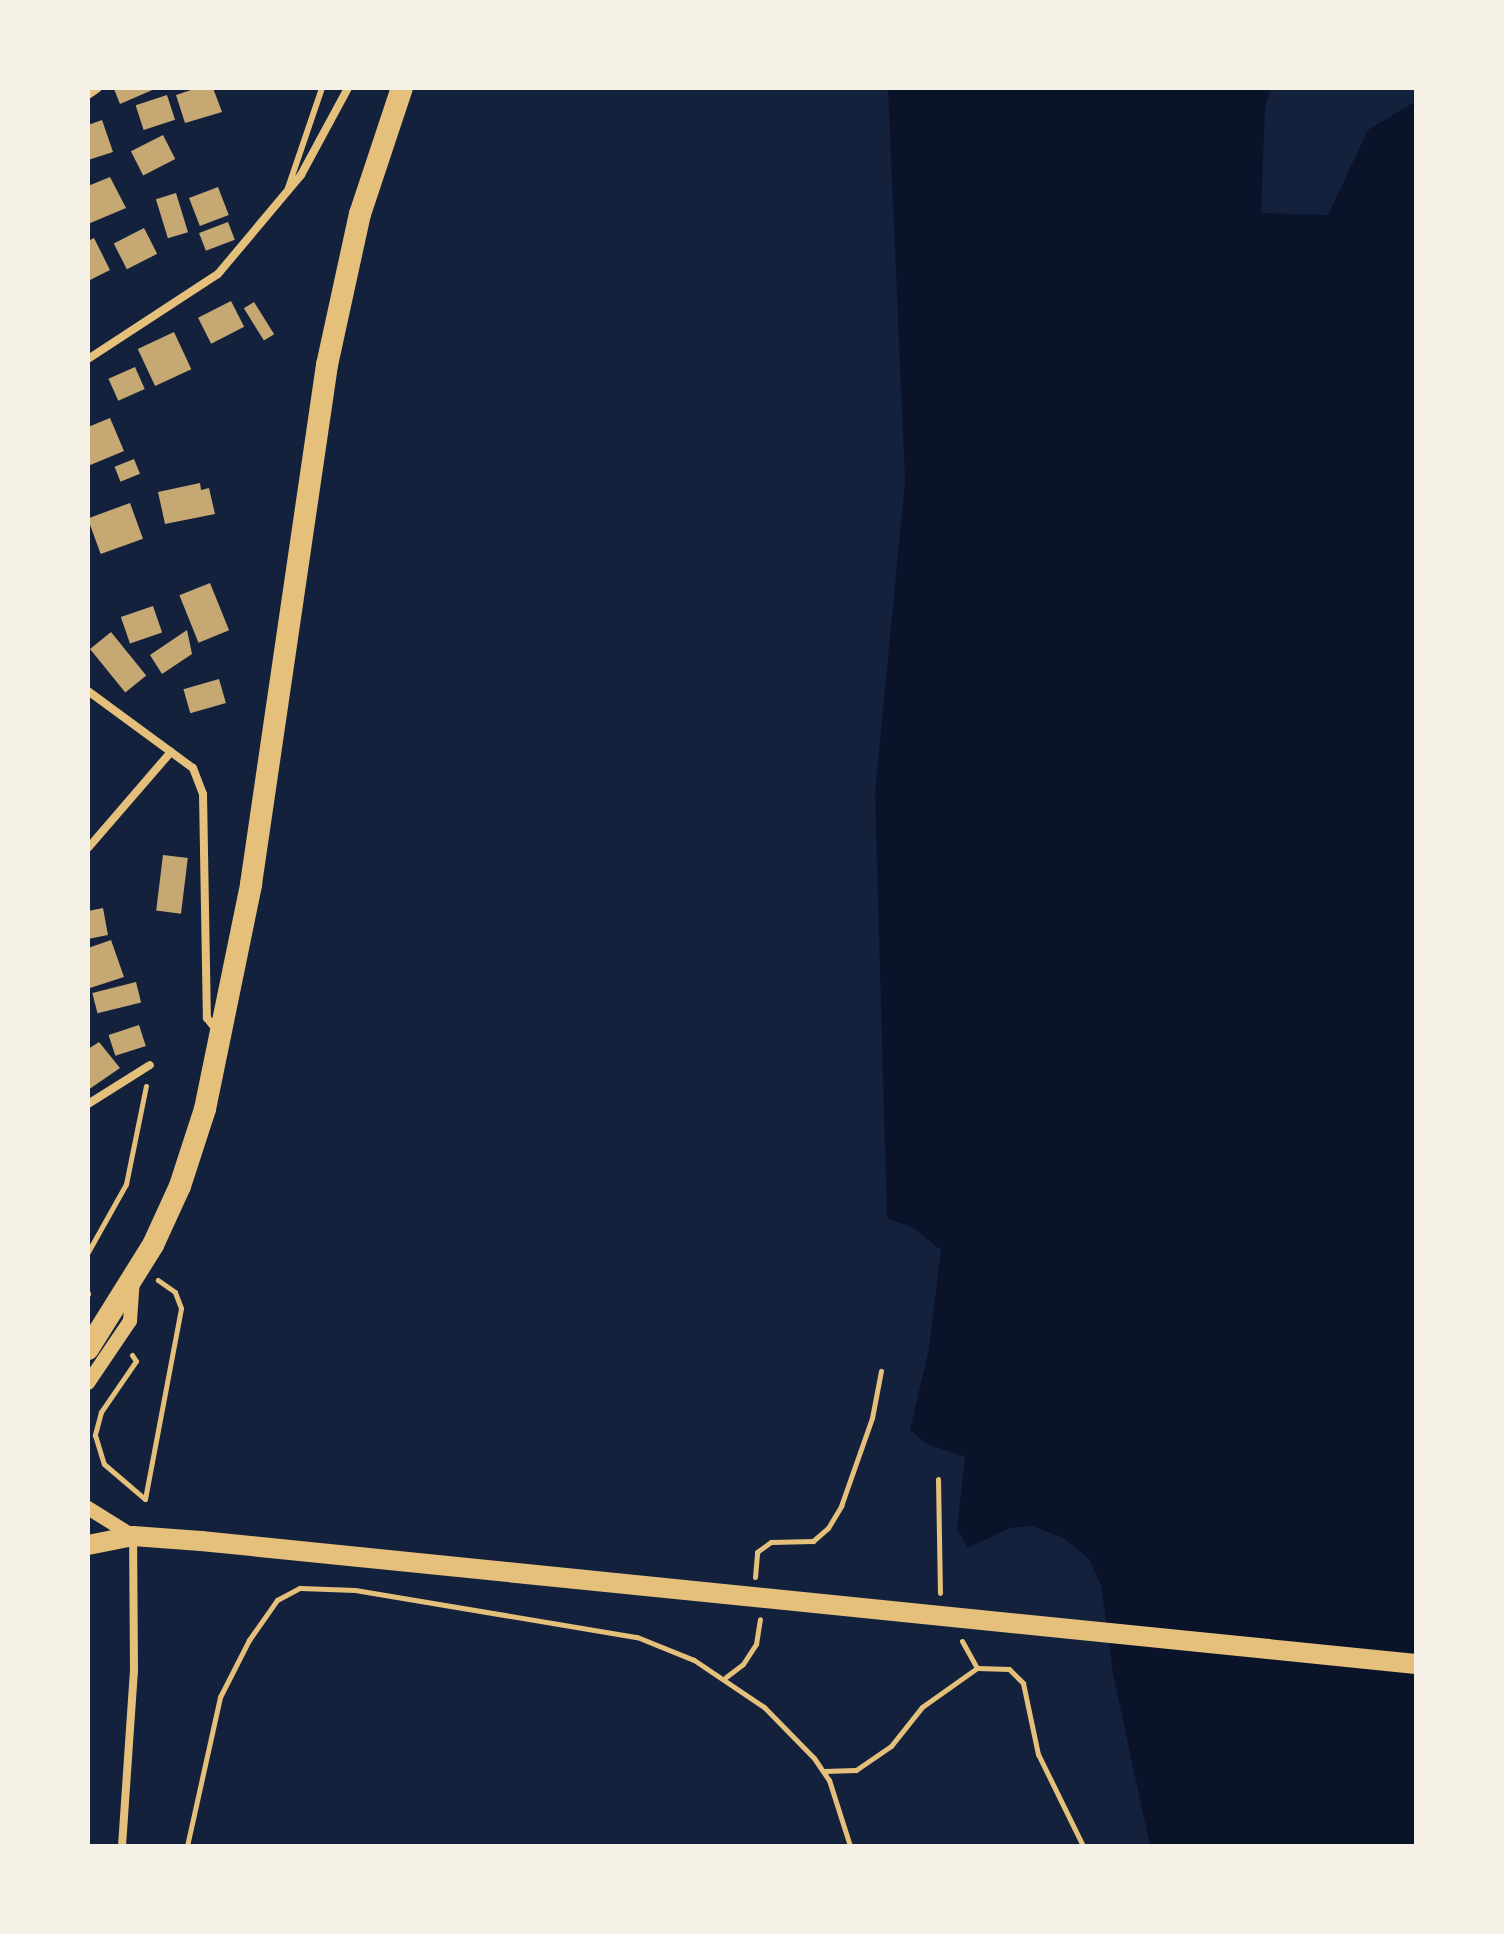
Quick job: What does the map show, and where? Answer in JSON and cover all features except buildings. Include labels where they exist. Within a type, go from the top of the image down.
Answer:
[{"type":"highway","points":[[92,1343],[137,1275],[193,1151],[222,1036],[251,884],[327,365],[360,214],[402,88]]},
{"type":"main road","points":[[88,1545],[103,1546],[133,1536],[201,1541],[1416,1664]]},
{"type":"street","points":[[88,95],[98,88]]},
{"type":"street","points":[[88,359],[218,274],[286,195],[348,88]]},
{"type":"street","points":[[88,691],[193,768],[203,794],[207,1018],[222,1036]]},
{"type":"street","points":[[88,848],[171,752]]},
{"type":"street","points":[[88,1104],[150,1065]]},
{"type":"street","points":[[88,1383],[130,1321],[137,1275]]},
{"type":"street","points":[[88,1508],[133,1536],[134,1671],[122,1846]]},
{"type":"lane","points":[[286,195],[322,88]]},
{"type":"path","points":[[88,1252],[126,1184],[150,1065]]},
{"type":"path","points":[[132,1355],[136,1361],[101,1412],[95,1435],[104,1464],[145,1499],[181,1308],[175,1292],[137,1275]]},
{"type":"path","points":[[757,1588],[757,1552],[771,1542],[813,1541],[841,1506],[872,1418],[881,1371]]},
{"type":"path","points":[[938,1479],[940,1604]]},
{"type":"path","points":[[187,1846],[220,1697],[249,1640],[277,1600],[300,1588],[355,1590],[637,1637],[726,1677],[764,1707],[823,1771],[850,1846]]},
{"type":"path","points":[[726,1677],[743,1664],[756,1644],[759,1612]]},
{"type":"path","points":[[955,1631],[977,1668]]},
{"type":"path","points":[[823,1771],[856,1770],[891,1746],[922,1707],[977,1668],[1009,1669],[1023,1683],[1038,1754],[1083,1846]]},
{"type":"water","points":[[888,88],[1271,88],[1265,108],[1261,213],[1328,215],[1368,130],[1416,101],[1416,1846],[1150,1846],[1113,1674],[1101,1585],[1089,1559],[1063,1538],[1032,1526],[1010,1528],[968,1548],[957,1529],[965,1457],[927,1444],[910,1430],[929,1348],[941,1250],[913,1228],[887,1218],[875,793],[905,481]]}]
